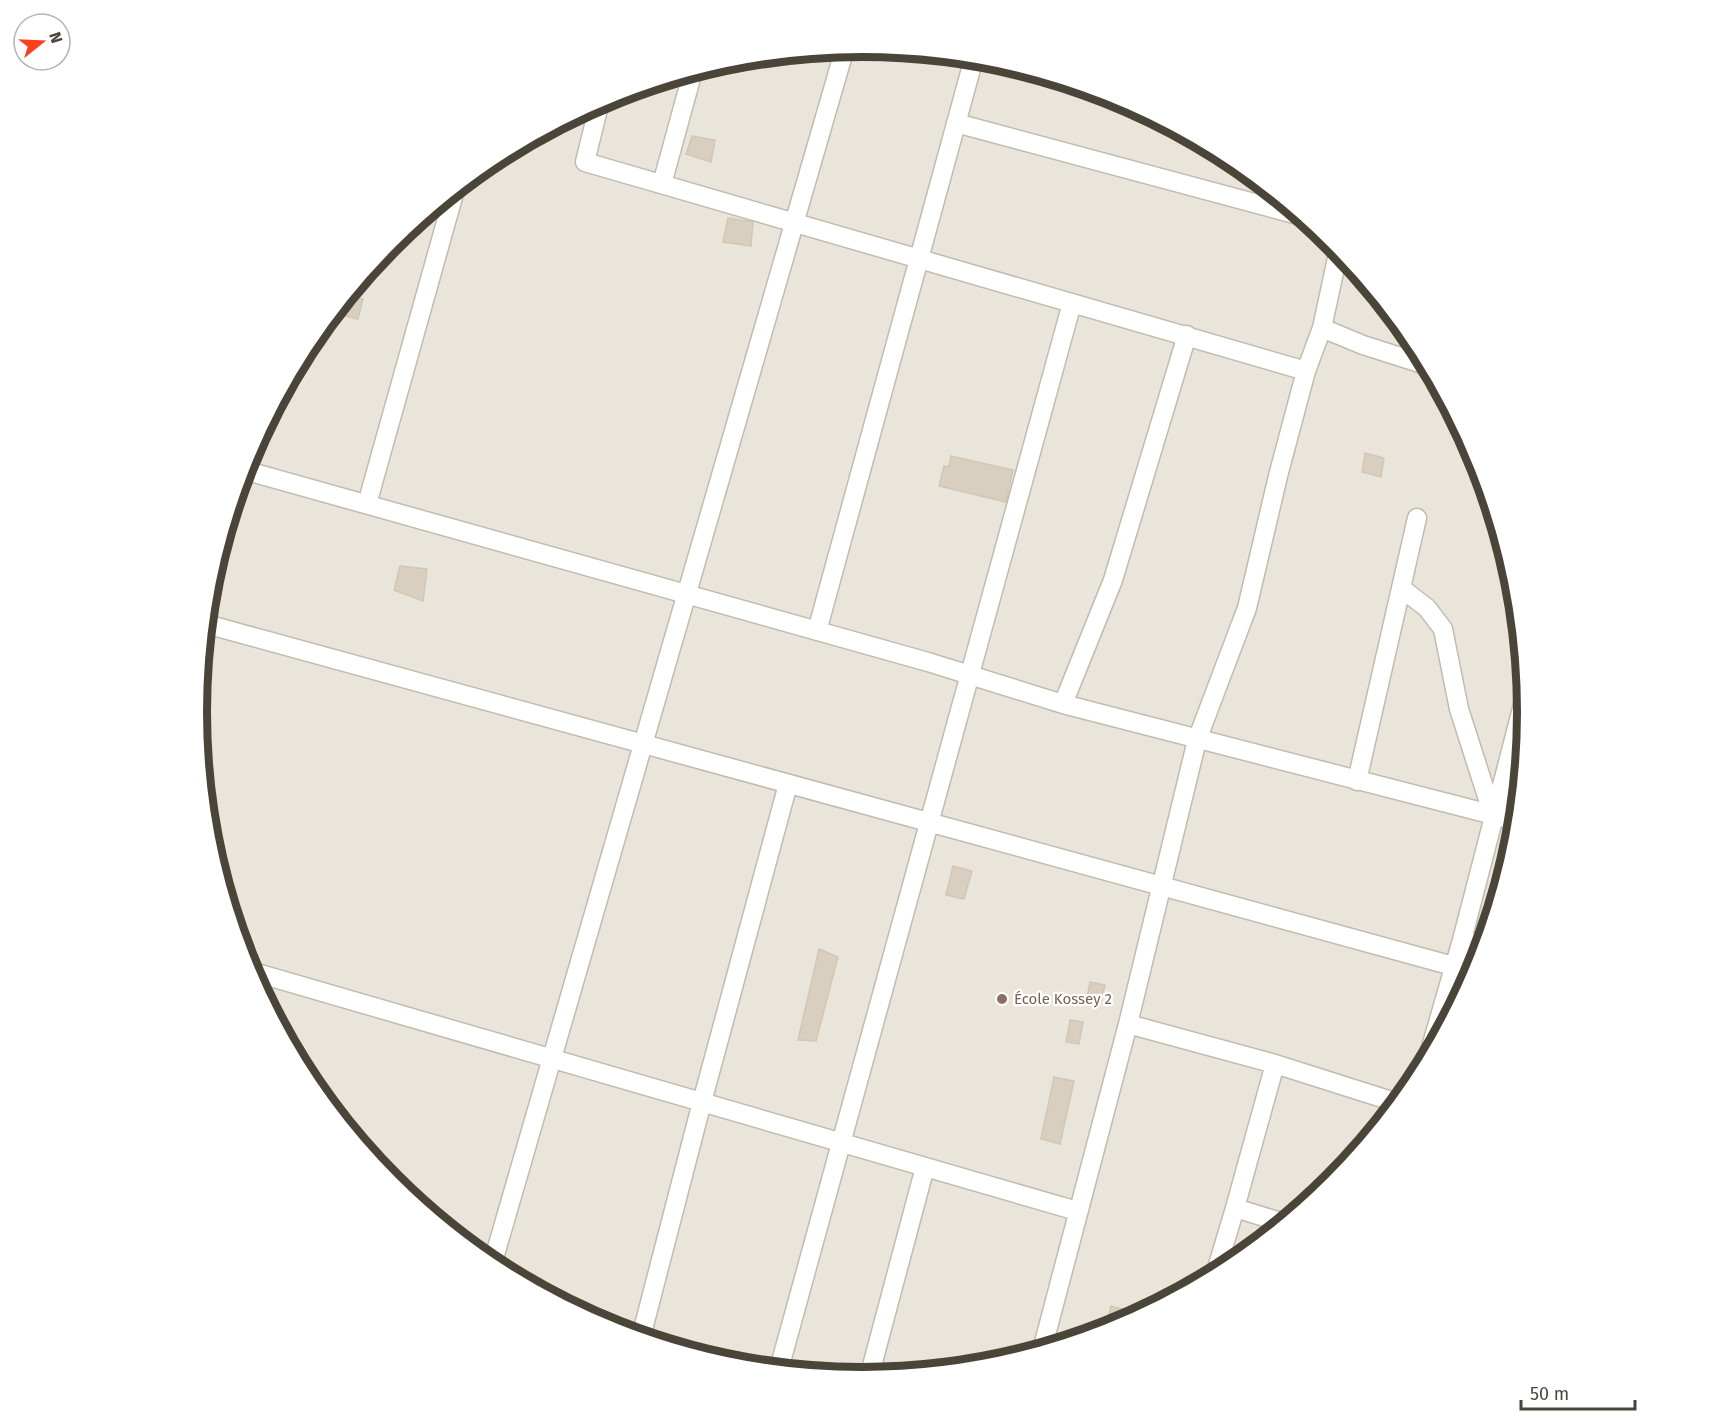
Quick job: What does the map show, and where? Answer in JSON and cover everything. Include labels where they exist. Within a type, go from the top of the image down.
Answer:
[{"type":"street","points":[[495,1254],[842,57]]},
{"type":"street","points":[[817,631],[971,67]]},
{"type":"street","points":[[662,184],[691,80]]},
{"type":"street","points":[[597,114],[585,162],[1306,371]]},
{"type":"street","points":[[956,123],[1283,211]]},
{"type":"street","points":[[367,504],[451,203]]},
{"type":"street","points":[[1044,1341],[1128,1024],[1197,740],[1247,608],[1278,476],[1306,371],[1322,328],[1337,260]]},
{"type":"street","points":[[781,1361],[1072,303]]},
{"type":"street","points":[[1322,328],[1363,345],[1416,362]]},
{"type":"street","points":[[1063,704],[1113,580],[1187,335]]},
{"type":"street","points":[[252,473],[817,631],[1063,704],[1508,819]]},
{"type":"street","points":[[1357,781],[1417,518]]},
{"type":"street","points":[[1401,588],[1427,608],[1443,629],[1460,709],[1493,815]]},
{"type":"street","points":[[213,626],[1453,966]]},
{"type":"street","points":[[1438,1026],[1517,725]]},
{"type":"street","points":[[643,1329],[788,784]]},
{"type":"street","points":[[1462,940],[1475,943]]},
{"type":"street","points":[[262,975],[1077,1211]]},
{"type":"street","points":[[1128,1024],[1275,1064],[1390,1100]]},
{"type":"street","points":[[1219,1261],[1275,1064]]},
{"type":"street","points":[[872,1367],[925,1167]]},
{"type":"street","points":[[1236,1208],[1276,1220]]},
{"type":"shaded area","points":[[820,58],[905,58],[948,63],[1032,79],[1073,92],[1113,107],[1190,145],[1261,192],[1294,220],[1326,249],[1382,313],[1407,348],[1450,422],[1483,501],[1495,542],[1505,584],[1516,669],[1518,712],[1512,797],[1505,840],[1483,923],[1468,963],[1430,1040],[1382,1111],[1355,1144],[1326,1175],[1261,1232],[1226,1257],[1152,1299],[1113,1317],[1032,1345],[948,1361],[905,1366],[820,1366],[777,1361],[693,1345],[652,1332],[612,1317],[535,1279],[464,1232],[431,1204],[399,1175],[343,1111],[318,1076],[275,1002],[242,923],[230,882],[220,840],[209,755],[207,712],[213,627],[220,584],[242,501],[257,461],[295,384],[343,313],[370,280],[399,249],[464,192],[499,167],[573,125],[612,107],[693,79],[777,63]]},
{"type":"building","points":[[692,136],[715,140],[711,162],[686,154]]},
{"type":"building","points":[[728,218],[753,222],[751,246],[723,242]]},
{"type":"building","points":[[356,297],[363,299],[358,319],[342,315]]},
{"type":"building","points":[[1365,453],[1384,458],[1381,477],[1362,472]]},
{"type":"building","points":[[951,456],[1013,470],[1006,502],[939,486],[944,466],[949,467]]},
{"type":"building","points":[[400,566],[427,569],[423,601],[394,590]]},
{"type":"building","points":[[953,866],[972,871],[964,899],[946,895]]},
{"type":"building","points":[[819,949],[838,957],[816,1041],[798,1040]]},
{"type":"building","points":[[1090,982],[1105,985],[1101,1001],[1087,998]]},
{"type":"building","points":[[1070,1020],[1083,1022],[1079,1044],[1066,1042]]},
{"type":"building","points":[[1054,1077],[1074,1081],[1060,1144],[1041,1139]]},
{"type":"building","points":[[1111,1306],[1127,1310],[1113,1317],[1108,1319]]},
{"type":"place","name":"École Kossey 2","points":[[1002,999]]}]
